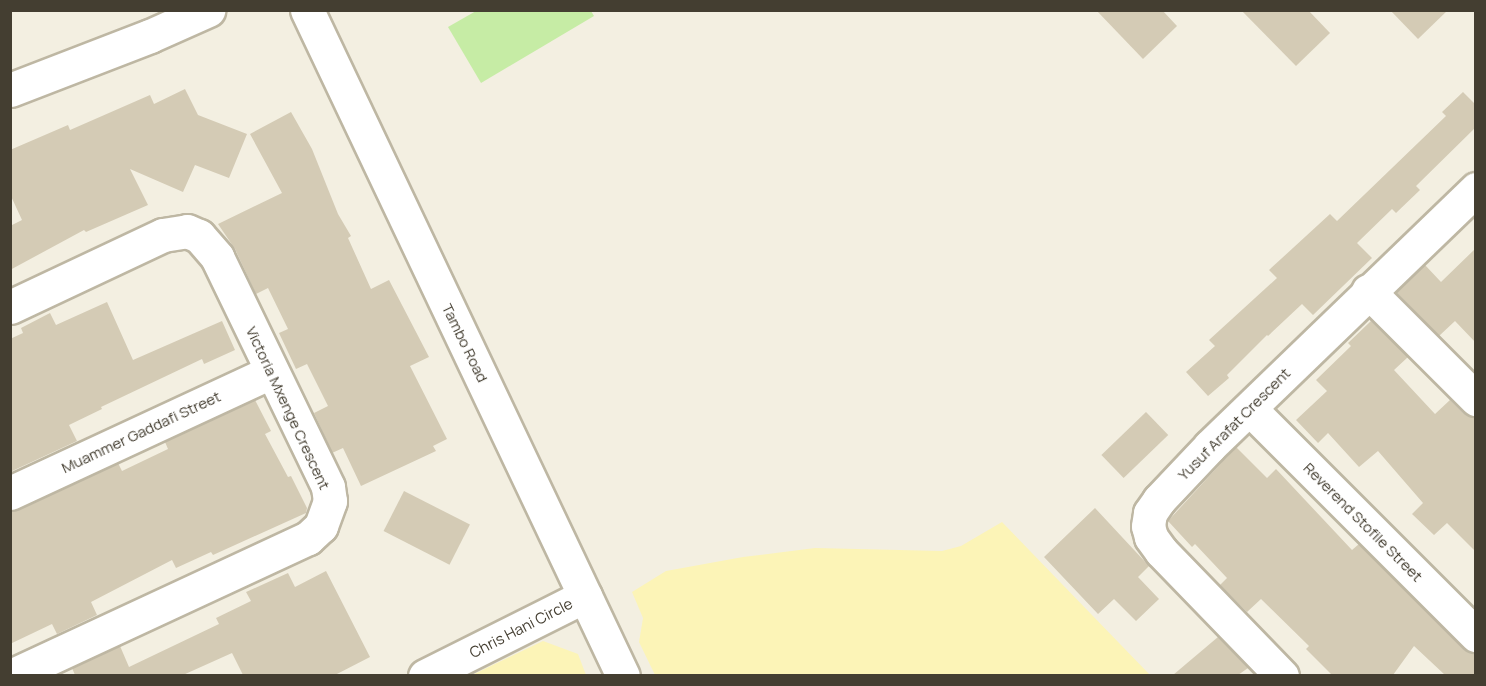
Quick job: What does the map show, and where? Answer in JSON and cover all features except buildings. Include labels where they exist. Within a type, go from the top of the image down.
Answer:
[{"type":"street","points":[[10,90],[150,36],[208,10]]},
{"type":"street","name":"Tambo Road","points":[[307,10],[623,675]]},
{"type":"street","name":"Yusuf Arafat Crescent","points":[[1282,675],[1161,552],[1151,537],[1148,526],[1150,513],[1159,500],[1368,291],[1476,189]]},
{"type":"street","name":"Victoria Mxenge Crescent","points":[[10,308],[163,235],[187,231],[199,236],[217,257],[328,487],[330,501],[321,526],[308,538],[48,667],[11,675]]},
{"type":"street","points":[[1368,291],[1476,399]]},
{"type":"street","name":"Muammer Gaddafi Street","points":[[10,493],[271,372]]},
{"type":"street","name":"Reverend Stofile Street","points":[[1250,409],[1476,635]]},
{"type":"street","name":"Chris Hani Circle","points":[[425,675],[585,596]]},
{"type":"green space","points":[[476,11],[591,11],[594,16],[481,83],[448,27]]},
{"type":"sand","points":[[1002,522],[1150,675],[655,675],[639,642],[643,618],[632,592],[666,571],[743,557],[815,548],[942,551],[961,546]]},
{"type":"sand","points":[[543,641],[578,654],[586,675],[472,675]]}]
